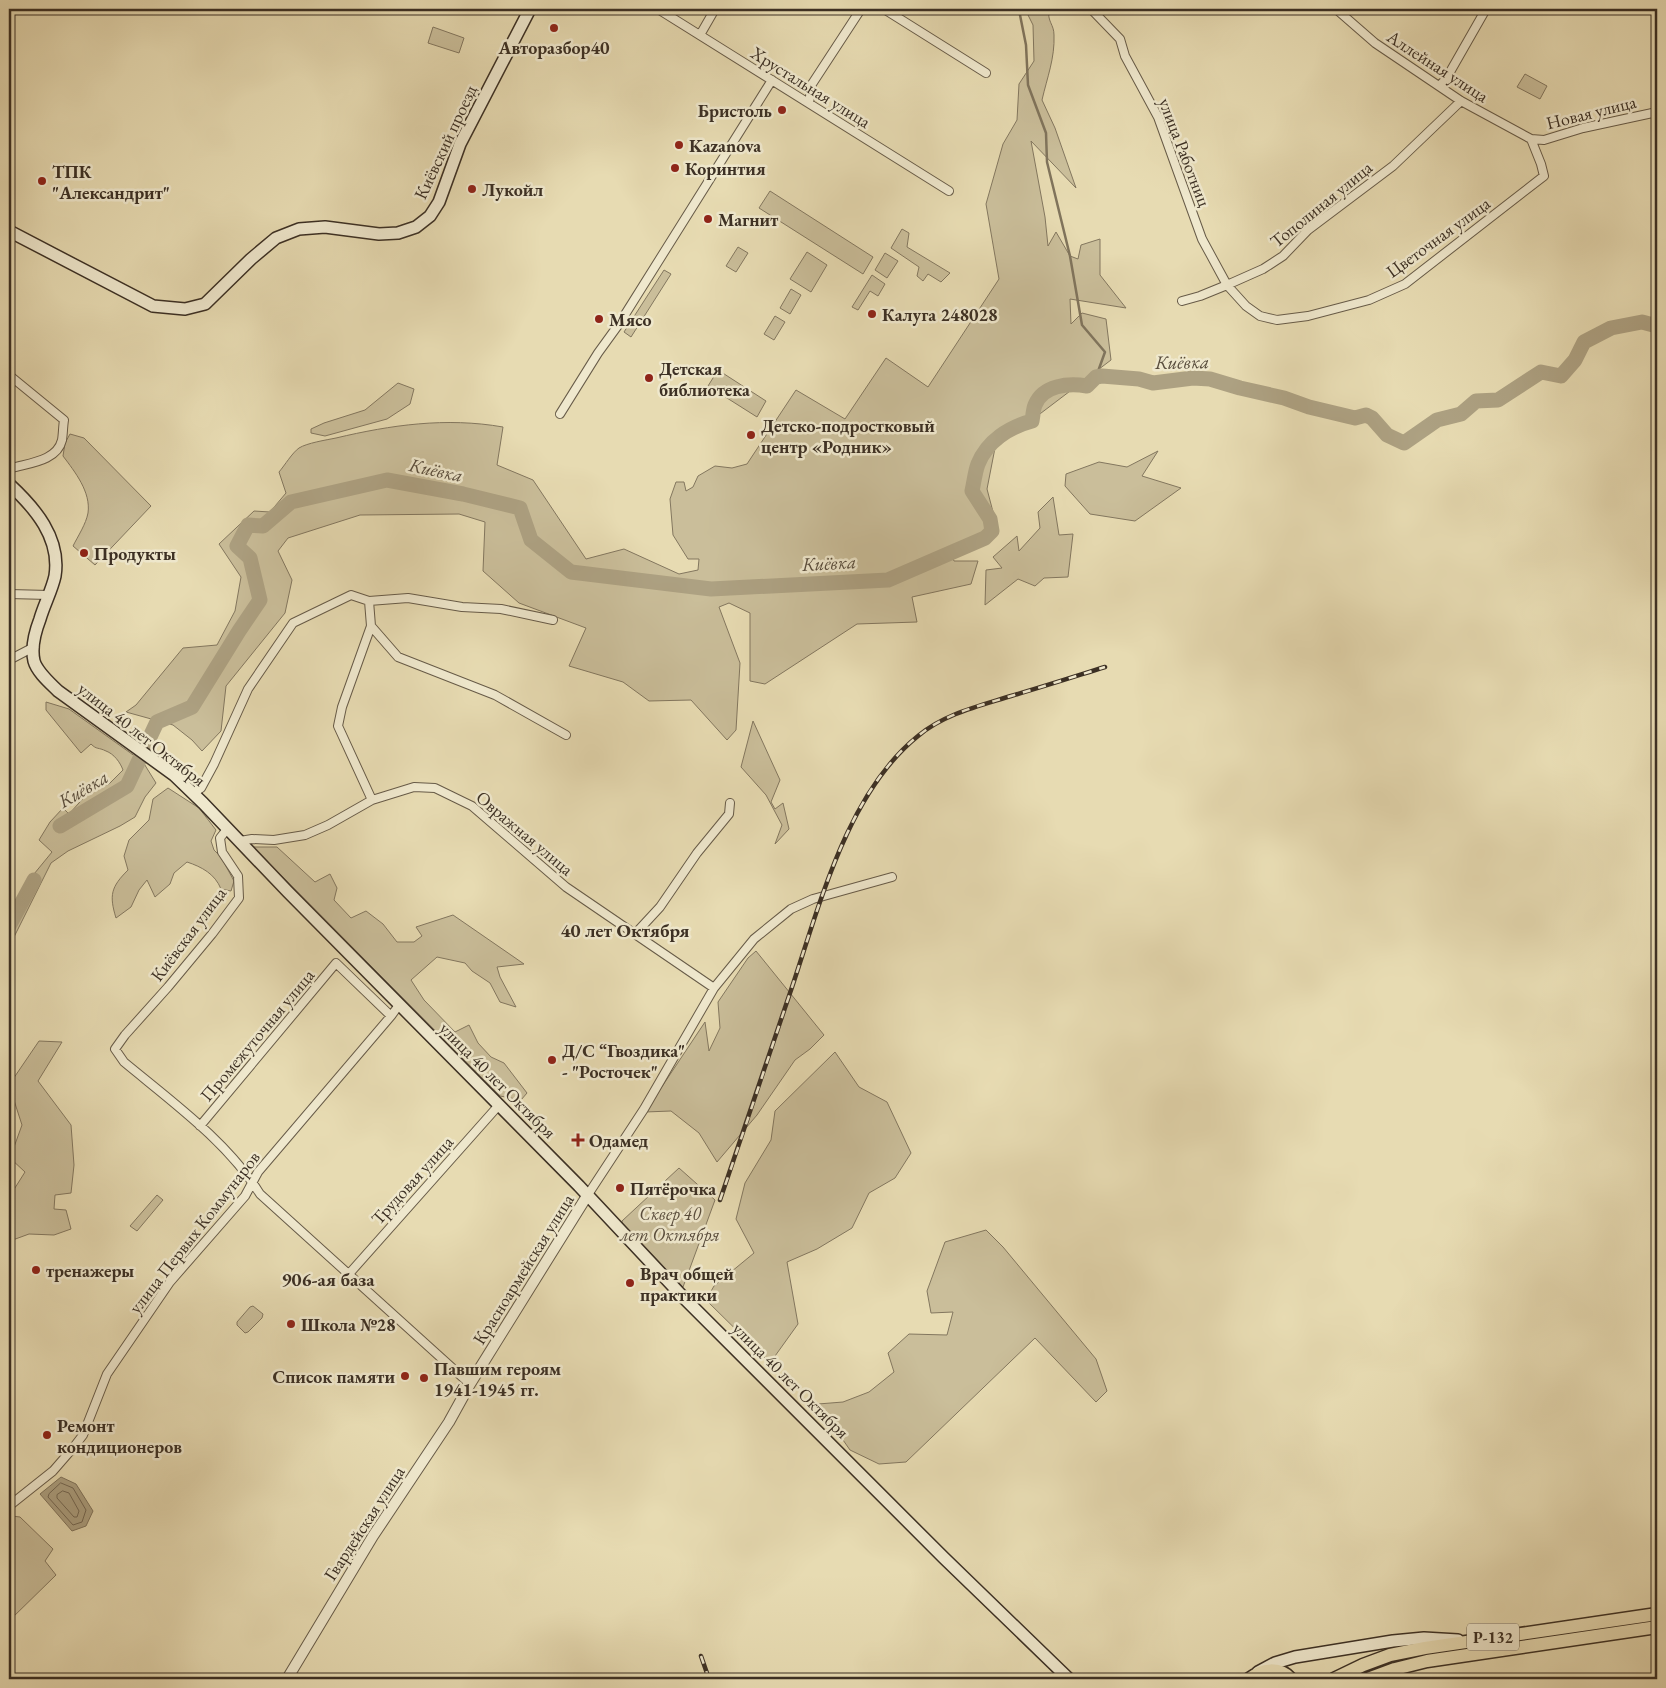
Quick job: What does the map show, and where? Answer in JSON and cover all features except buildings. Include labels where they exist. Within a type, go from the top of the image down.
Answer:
[{"type":"main road","name":"Киёвский проезд","points":[[9,231],[154,306],[185,309],[205,304],[276,238],[299,229],[325,227],[379,234],[398,233],[416,227],[430,216],[439,202],[460,144],[530,9]]},
{"type":"main road","points":[[9,484],[36,512],[52,540],[57,556],[55,577],[37,628],[34,647]]},
{"type":"main road","name":"улица 40 лет Октября","points":[[34,647],[34,662],[44,677],[58,691],[166,770],[228,828],[678,1291],[1069,1679]]},
{"type":"main road","name":"Р-132","points":[[1334,1679],[1390,1655],[1470,1640],[1657,1614]]},
{"type":"main road","name":"Р-132","points":[[1370,1679],[1395,1669],[1427,1661],[1657,1627]]},
{"type":"main road","points":[[1252,1676],[1267,1666],[1295,1657],[1392,1641],[1424,1638],[1470,1640]]},
{"type":"main road","points":[[1252,1676],[1268,1670],[1279,1670],[1291,1679]]},
{"type":"street","name":"Хрустальная улица","points":[[658,9],[949,190]]},
{"type":"street","points":[[700,35],[715,9]]},
{"type":"street","points":[[809,103],[812,84],[861,9]]},
{"type":"street","points":[[884,9],[986,74]]},
{"type":"street","name":"улица Работниц","points":[[1091,9],[1120,39],[1125,56],[1158,117],[1202,239],[1227,285]]},
{"type":"street","name":"Аллейная улица","points":[[1336,9],[1375,44],[1461,101],[1531,140]]},
{"type":"street","points":[[1439,86],[1446,79],[1486,9]]},
{"type":"street","points":[[560,414],[598,354],[620,324],[772,80]]},
{"type":"street","name":"Тополиная улица","points":[[1182,301],[1200,296],[1263,269],[1283,256],[1308,230],[1393,166],[1461,101]]},
{"type":"street","name":"Новая улица","points":[[1531,140],[1544,140],[1583,128],[1657,112]]},
{"type":"street","name":"Цветочная улица","points":[[1227,285],[1246,306],[1260,316],[1277,320],[1308,316],[1369,300],[1405,284],[1544,176],[1542,164],[1531,140]]},
{"type":"street","points":[[9,375],[64,420],[62,441],[55,452],[49,457],[9,470]]},
{"type":"street","points":[[9,594],[49,595]]},
{"type":"street","points":[[193,794],[201,788],[214,764],[248,689],[294,623],[351,595],[369,600],[408,598],[462,608],[501,609],[553,620]]},
{"type":"street","points":[[369,600],[371,626],[342,707],[338,726],[372,800]]},
{"type":"street","points":[[371,626],[398,657],[495,695],[566,735]]},
{"type":"street","points":[[9,660],[34,647]]},
{"type":"street","name":"Овражная улица","points":[[240,841],[252,839],[274,840],[305,835],[328,825],[372,800],[414,787],[435,788],[472,806],[566,887],[714,988]]},
{"type":"street","points":[[635,934],[660,907],[698,852],[730,814],[730,802]]},
{"type":"street","name":"Киёвская улица","points":[[200,1126],[124,1062],[115,1049],[212,934],[239,898],[238,876],[222,852],[220,838],[228,828]]},
{"type":"street","points":[[587,1196],[644,1109],[714,988],[754,939],[791,909],[813,899],[892,877]]},
{"type":"street","name":"Промежуточная улица","points":[[200,1126],[336,963],[392,1016]]},
{"type":"street","name":"улица Первых Коммунаров","points":[[9,1506],[53,1471],[74,1448],[83,1435],[107,1374],[170,1282],[246,1196],[258,1172],[392,1016],[399,1005]]},
{"type":"street","name":"Трудовая улица","points":[[348,1275],[499,1105]]},
{"type":"street","points":[[200,1126],[245,1171],[260,1194],[470,1384]]},
{"type":"street","name":"Красноармейская улица","points":[[470,1384],[587,1196]]},
{"type":"street","name":"Гвардейская улица","points":[[287,1679],[373,1536],[450,1422],[470,1384]]},
{"type":"green space","points":[[1025,9],[1049,9],[1049,17],[1054,31],[1054,43],[1052,60],[1042,100],[1055,128],[1076,188],[1031,141],[1045,217],[1048,246],[1056,232],[1070,256],[1078,259],[1081,245],[1100,239],[1100,275],[1126,308],[1070,299],[1071,324],[1082,313],[1106,319],[1111,360],[995,448],[987,489],[997,527],[951,553],[954,561],[978,561],[971,584],[912,597],[917,622],[857,624],[765,684],[750,681],[750,613],[729,603],[719,607],[740,663],[736,730],[727,740],[691,700],[649,701],[623,682],[569,666],[586,628],[519,603],[483,571],[485,522],[459,514],[360,515],[288,538],[278,551],[292,580],[285,613],[226,686],[221,731],[202,751],[192,740],[173,725],[126,712],[136,705],[183,648],[217,645],[235,611],[241,577],[219,544],[254,511],[270,512],[286,493],[279,472],[299,448],[317,442],[377,429],[419,424],[461,423],[503,427],[497,465],[533,480],[586,559],[624,549],[679,574],[698,570],[699,559],[688,559],[673,535],[670,499],[676,482],[684,482],[686,491],[693,487],[698,476],[715,466],[732,468],[747,464],[796,390],[845,419],[886,358],[928,387],[999,279],[986,204],[1003,144],[1017,120],[1019,84],[1034,61],[1033,25]]},
{"type":"green space","points":[[433,27],[464,38],[459,53],[428,43]]},
{"type":"green space","points":[[1525,74],[1547,86],[1540,99],[1517,87]]},
{"type":"green space","points":[[770,191],[873,257],[863,274],[759,208]]},
{"type":"green space","points":[[902,229],[909,233],[907,247],[950,273],[941,282],[928,274],[923,281],[917,276],[919,267],[891,248]]},
{"type":"green space","points":[[738,247],[748,253],[736,272],[726,266]]},
{"type":"green space","points":[[807,252],[827,265],[811,292],[790,279]]},
{"type":"green space","points":[[885,253],[898,261],[887,278],[875,270]]},
{"type":"green space","points":[[664,270],[671,274],[631,337],[624,332]]},
{"type":"green space","points":[[872,275],[885,284],[878,296],[870,291],[858,310],[852,307]]},
{"type":"green space","points":[[791,289],[801,295],[790,314],[780,308]]},
{"type":"green space","points":[[775,316],[785,322],[774,340],[764,334]]},
{"type":"green space","points":[[718,370],[766,401],[757,417],[708,386]]},
{"type":"green space","points":[[398,383],[414,389],[410,404],[387,419],[325,436],[311,433],[311,429],[324,423],[365,410]]},
{"type":"green space","points":[[70,434],[84,438],[151,506],[95,565],[73,546],[86,521],[88,505],[85,490],[63,456],[65,443]]},
{"type":"green space","points":[[1158,451],[1142,476],[1181,488],[1135,521],[1090,514],[1065,486],[1066,474],[1099,462],[1127,467]]},
{"type":"green space","points":[[1053,497],[1059,535],[1073,534],[1068,577],[1044,578],[1035,586],[1018,579],[985,605],[986,570],[1002,568],[993,557],[1017,536],[1019,551],[1040,528],[1038,512]]},
{"type":"green space","points":[[46,702],[69,709],[143,762],[156,783],[145,797],[135,817],[68,851],[51,863],[9,947],[9,915],[25,885],[52,852],[39,840],[50,822],[63,808],[69,814],[88,793],[109,784],[123,770],[112,754],[91,744],[81,753],[46,710]]},
{"type":"green space","points":[[753,721],[780,780],[771,802],[775,809],[783,803],[789,829],[775,844],[782,825],[766,795],[741,767]]},
{"type":"green space","points":[[168,788],[199,808],[216,830],[211,841],[214,850],[221,857],[234,881],[231,891],[221,889],[215,879],[207,872],[187,862],[174,873],[170,884],[155,897],[147,880],[139,890],[131,907],[116,918],[112,897],[118,881],[128,870],[124,856],[129,840],[149,820],[153,799]]},
{"type":"green space","points":[[253,847],[277,847],[315,882],[330,874],[337,888],[334,900],[351,918],[366,911],[383,924],[397,942],[414,942],[422,936],[416,927],[453,915],[524,964],[497,967],[500,977],[516,1007],[500,1002],[490,983],[472,971],[465,963],[437,957],[411,980],[424,1000],[455,1032],[469,1025],[478,1043],[491,1057],[504,1063],[527,1093],[521,1100],[500,1096]]},
{"type":"green space","points":[[756,951],[824,1035],[795,1060],[757,1115],[717,1162],[699,1133],[671,1111],[645,1112],[705,1022],[709,1051],[720,1028],[718,1002],[748,958]]},
{"type":"green space","points":[[39,1041],[62,1042],[38,1081],[71,1125],[74,1165],[71,1193],[55,1195],[54,1209],[66,1210],[71,1229],[54,1235],[29,1234],[9,1243],[9,1194],[25,1172],[10,1158],[22,1125],[9,1085]]},
{"type":"green space","points":[[835,1052],[859,1087],[887,1102],[911,1153],[895,1178],[869,1193],[852,1228],[817,1249],[787,1262],[798,1324],[770,1363],[706,1300],[714,1286],[754,1253],[736,1219],[745,1183],[771,1140],[775,1111]]},
{"type":"green space","name":"Сквер 40 лет Октября","points":[[679,1168],[715,1200],[683,1287],[622,1223]]},
{"type":"green space","points":[[157,1195],[163,1200],[137,1231],[130,1226]]},
{"type":"green space","points":[[986,1230],[1003,1247],[1096,1359],[1107,1391],[1096,1402],[1035,1338],[906,1462],[879,1464],[850,1450],[818,1404],[843,1402],[869,1392],[894,1372],[888,1353],[909,1334],[947,1335],[953,1312],[931,1313],[927,1291],[945,1242]]},
{"type":"green space","points":[[253,1306],[263,1314],[262,1318],[245,1333],[237,1325],[237,1322]]},
{"type":"green space","points":[[12,1516],[20,1517],[53,1549],[45,1561],[56,1575],[9,1621],[9,1521]]},
{"type":"water","points":[[61,1477],[76,1484],[93,1511],[86,1526],[72,1531],[40,1494]]},
{"type":"waterway","points":[[1020,9],[1026,45],[1028,85],[1046,133],[1047,162],[1070,256],[1082,325],[1105,352],[1096,377]]},
{"type":"waterway","name":"Киёвка","points":[[60,826],[127,786],[157,722],[192,707],[260,600],[250,558],[237,546],[248,525],[263,526],[291,502],[387,480],[463,494],[520,508],[531,540],[571,572],[711,589],[888,580],[985,538],[992,531],[990,519],[972,491],[978,464],[987,448],[1000,436],[1015,427],[1032,421],[1034,407],[1039,398],[1050,389],[1064,385],[1087,386],[1096,377],[1102,376],[1139,379],[1153,383],[1193,378],[1210,379],[1355,418],[1366,415],[1372,418],[1387,435],[1404,443],[1437,420],[1461,414],[1476,401],[1498,400],[1541,372],[1561,376],[1575,360],[1584,342],[1611,328],[1642,322],[1657,326]]},
{"type":"waterway","name":"Киёвка","points":[[9,926],[34,880]]},
{"type":"railway","points":[[720,1200],[824,890],[854,820],[872,789],[893,760],[918,736],[950,716],[1105,667]]},
{"type":"railway","points":[[701,1656],[709,1679]]},
{"type":"place","name":"Авторазбор40","points":[[554,28]]},
{"type":"place","name":"Бристоль","points":[[782,110]]},
{"type":"place","name":"Kazanova","points":[[679,145]]},
{"type":"place","name":"Коринтия","points":[[675,168]]},
{"type":"place","name":"ТПК \"Александрит\"","points":[[42,181]]},
{"type":"place","name":"Лукойл","points":[[472,189]]},
{"type":"place","name":"Магнит","points":[[708,219]]},
{"type":"place","name":"Калуга 248028","points":[[872,314]]},
{"type":"place","name":"Мясо","points":[[599,319]]},
{"type":"place","name":"Детская библиотека","points":[[649,378]]},
{"type":"place","name":"Детско-подростковый центр «Родник»","points":[[751,435]]},
{"type":"place","name":"Продукты","points":[[84,553]]},
{"type":"place","name":"Д/С “Гвоздика\" - \"Росточек\"","points":[[552,1060]]},
{"type":"place","name":"Одамед","points":[[578,1140]]},
{"type":"place","name":"Пятёрочка","points":[[620,1188]]},
{"type":"place","name":"тренажеры","points":[[36,1270]]},
{"type":"place","name":"Врач общей практики","points":[[630,1283]]},
{"type":"place","name":"Школа №28","points":[[291,1324]]},
{"type":"place","name":"Список памяти","points":[[405,1376]]},
{"type":"place","name":"Павшим героям 1941-1945 гг.","points":[[424,1378]]},
{"type":"place","name":"Ремонт кондиционеров","points":[[47,1435]]},
{"type":"district","name":"40 лет Октября","points":[[625,930]]},
{"type":"district","name":"906-ая база","points":[[328,1279]]}]
